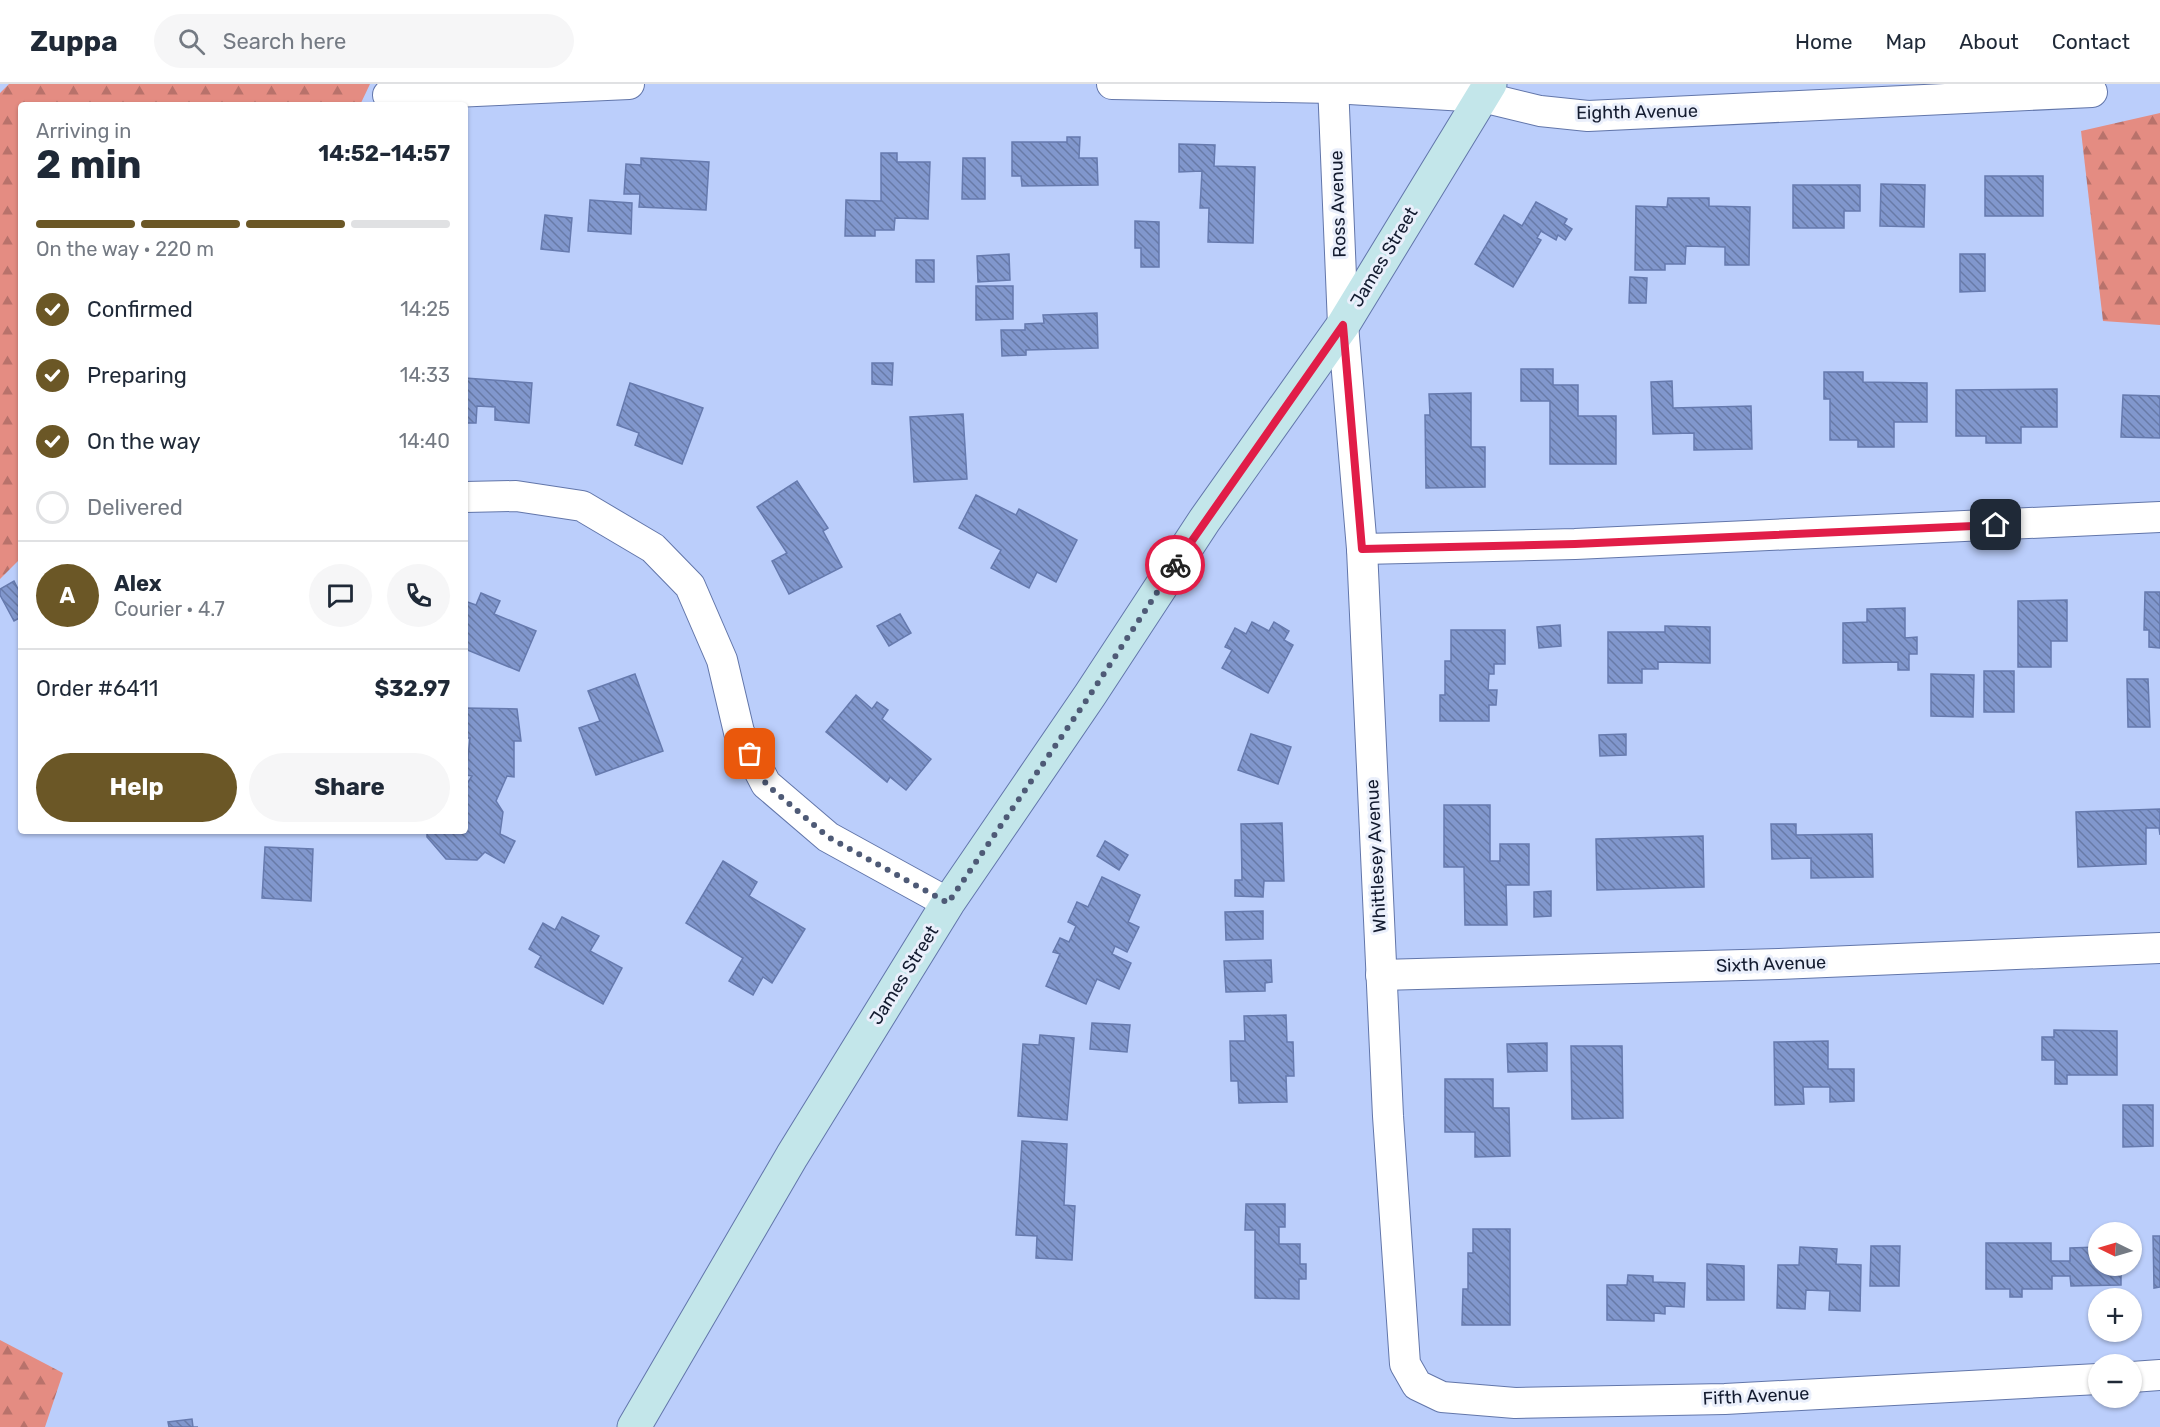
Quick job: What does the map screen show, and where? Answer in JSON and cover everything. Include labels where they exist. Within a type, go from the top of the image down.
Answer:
[{"type":"main road","name":"James Street","points":[[634,1427],[792,1156],[948,903],[1204,521],[1343,325],[1486,90]]},
{"type":"street","points":[[388,95],[629,84]]},
{"type":"street","name":"Eighth Avenue","points":[[1112,84],[1486,90],[1540,111],[1588,116],[2092,92]]},
{"type":"street","name":"Ross Avenue","points":[[1333,86],[1343,325]]},
{"type":"street","name":"Whittlesey Avenue","points":[[1343,325],[1362,549],[1388,1116],[1405,1364],[1417,1385]]},
{"type":"street","points":[[468,497],[516,496],[582,506],[653,548],[690,586],[722,660],[739,732],[766,784],[828,837],[948,903]]},
{"type":"street","points":[[1362,549],[1587,543],[2160,517]]},
{"type":"street","name":"Sixth Avenue","points":[[1381,975],[1779,964],[2160,948]]},
{"type":"street","points":[[2142,1377],[2160,1376]]},
{"type":"street","name":"Fifth Avenue","points":[[1417,1385],[1442,1397],[1515,1403],[1725,1399],[2088,1380]]},
{"type":"green space","points":[[9,84],[370,84],[361,102],[18,102],[18,561],[0,579],[0,93]]},
{"type":"green space","points":[[2160,113],[2160,325],[2103,321],[2081,131]]},
{"type":"green space","points":[[0,1340],[63,1373],[45,1427],[0,1427]]},
{"type":"building","points":[[1067,137],[1080,137],[1079,158],[1097,158],[1098,185],[1022,186],[1021,176],[1012,176],[1012,142],[1067,142]]},
{"type":"building","points":[[1179,144],[1215,145],[1214,166],[1255,167],[1253,243],[1208,242],[1209,208],[1200,208],[1202,171],[1179,172]]},
{"type":"building","points":[[881,153],[897,153],[897,162],[930,162],[928,219],[895,218],[894,230],[875,230],[875,236],[845,236],[846,200],[881,201]]},
{"type":"building","points":[[641,158],[709,162],[706,210],[639,207],[640,194],[624,194],[626,164],[641,165]]},
{"type":"building","points":[[963,158],[985,158],[985,199],[962,199]]},
{"type":"building","points":[[1985,176],[2043,176],[2043,216],[1985,216]]},
{"type":"building","points":[[1881,184],[1925,185],[1924,227],[1880,226]]},
{"type":"building","points":[[1793,185],[1860,185],[1860,211],[1844,211],[1844,228],[1793,228]]},
{"type":"building","points":[[1668,198],[1709,198],[1709,206],[1750,207],[1749,265],[1725,265],[1725,247],[1686,246],[1685,264],[1665,264],[1665,270],[1635,270],[1636,206],[1667,207]]},
{"type":"building","points":[[590,200],[632,203],[631,234],[588,231]]},
{"type":"building","points":[[1536,202],[1567,219],[1564,224],[1572,229],[1565,240],[1558,235],[1556,240],[1541,231],[1537,238],[1541,240],[1513,287],[1475,264],[1504,215],[1522,226]]},
{"type":"building","points":[[545,215],[572,218],[569,252],[541,249]]},
{"type":"building","points":[[1135,221],[1159,222],[1159,267],[1141,267],[1141,248],[1135,248]]},
{"type":"building","points":[[1009,254],[1010,280],[978,282],[977,256]]},
{"type":"building","points":[[1960,254],[1985,254],[1985,291],[1960,292]]},
{"type":"building","points":[[916,260],[934,260],[934,282],[916,282]]},
{"type":"building","points":[[1630,277],[1647,278],[1646,303],[1629,303]]},
{"type":"building","points":[[976,286],[1013,286],[1013,319],[976,320]]},
{"type":"building","points":[[1097,313],[1098,348],[1026,350],[1026,355],[1002,356],[1001,330],[1025,330],[1025,324],[1044,323],[1043,315]]},
{"type":"building","points":[[872,363],[893,363],[892,385],[872,384]]},
{"type":"building","points":[[1521,369],[1553,369],[1553,385],[1578,385],[1578,416],[1616,416],[1616,464],[1550,464],[1550,401],[1521,401]]},
{"type":"building","points":[[1824,372],[1863,372],[1863,382],[1927,383],[1927,422],[1894,422],[1894,447],[1858,447],[1858,440],[1830,440],[1830,399],[1824,399]]},
{"type":"building","points":[[468,378],[532,383],[529,423],[495,420],[495,407],[477,406],[476,423],[468,423]]},
{"type":"building","points":[[1672,381],[1673,408],[1751,406],[1752,449],[1694,450],[1694,433],[1653,434],[1651,382]]},
{"type":"building","points":[[630,383],[703,408],[682,464],[635,445],[639,433],[617,425]]},
{"type":"building","points":[[2057,389],[2057,427],[2021,427],[2021,443],[1986,443],[1986,436],[1956,436],[1956,390]]},
{"type":"building","points":[[1471,393],[1471,447],[1485,447],[1485,487],[1426,488],[1425,415],[1430,415],[1429,394]]},
{"type":"building","points":[[2123,395],[2160,396],[2160,438],[2121,437]]},
{"type":"building","points":[[963,414],[967,479],[914,482],[910,417]]},
{"type":"building","points":[[797,481],[828,528],[823,531],[842,567],[789,594],[772,561],[787,553],[757,507]]},
{"type":"building","points":[[976,495],[1016,515],[1019,509],[1077,540],[1056,582],[1037,572],[1029,588],[991,568],[1001,550],[959,528]]},
{"type":"building","points":[[14,581],[18,589],[18,619],[14,621],[0,595],[0,589]]},
{"type":"building","points":[[2145,592],[2160,592],[2160,648],[2149,647],[2149,630],[2144,630]]},
{"type":"building","points":[[481,593],[500,601],[494,614],[536,631],[519,671],[468,650],[468,602],[476,605]]},
{"type":"building","points":[[2067,600],[2067,641],[2051,641],[2051,667],[2018,667],[2018,601]]},
{"type":"building","points":[[1905,608],[1905,638],[1917,637],[1917,654],[1909,654],[1909,670],[1898,670],[1898,662],[1843,663],[1843,623],[1867,622],[1867,609]]},
{"type":"building","points":[[900,614],[911,633],[889,646],[877,626]]},
{"type":"building","points":[[1252,622],[1269,631],[1274,622],[1289,631],[1284,640],[1293,645],[1268,693],[1222,668],[1232,650],[1225,647],[1235,628],[1246,634]]},
{"type":"building","points":[[1560,625],[1561,646],[1539,648],[1537,627]]},
{"type":"building","points":[[1665,626],[1710,627],[1710,663],[1658,662],[1658,669],[1642,669],[1642,683],[1608,683],[1608,632],[1665,632]]},
{"type":"building","points":[[1451,630],[1505,630],[1505,664],[1494,664],[1494,674],[1489,674],[1488,690],[1497,690],[1496,705],[1489,705],[1489,721],[1440,721],[1440,695],[1445,695],[1445,661],[1451,661]]},
{"type":"building","points":[[1984,671],[2014,671],[2014,712],[1984,712]]},
{"type":"building","points":[[635,674],[663,751],[596,775],[579,728],[600,721],[588,691]]},
{"type":"building","points":[[1931,674],[1974,675],[1973,717],[1931,716]]},
{"type":"building","points":[[2127,679],[2148,679],[2150,727],[2128,727]]},
{"type":"building","points":[[856,695],[872,709],[877,702],[888,710],[882,719],[931,759],[906,790],[890,777],[887,782],[826,732]]},
{"type":"building","points":[[468,708],[517,709],[521,741],[514,741],[514,777],[507,776],[496,801],[503,812],[500,834],[515,841],[504,863],[485,852],[477,860],[446,859],[427,837],[427,834],[468,834],[468,782],[472,776],[468,775],[470,738],[468,738]]},
{"type":"building","points":[[1251,734],[1291,747],[1278,784],[1238,770]]},
{"type":"building","points":[[1626,734],[1626,755],[1600,756],[1599,735]]},
{"type":"building","points":[[1444,805],[1490,805],[1490,861],[1500,861],[1500,844],[1529,844],[1529,885],[1506,885],[1507,925],[1465,925],[1464,867],[1444,867]]},
{"type":"building","points":[[2160,809],[2160,835],[2159,828],[2146,828],[2146,864],[2078,867],[2076,812]]},
{"type":"building","points":[[1282,823],[1284,881],[1264,881],[1263,897],[1235,896],[1235,880],[1242,880],[1241,824]]},
{"type":"building","points":[[1771,824],[1796,824],[1796,835],[1872,834],[1873,877],[1811,878],[1811,858],[1772,859]]},
{"type":"building","points":[[1703,836],[1704,887],[1597,890],[1596,839]]},
{"type":"building","points":[[1105,841],[1128,855],[1119,870],[1097,856]]},
{"type":"building","points":[[265,847],[313,849],[311,901],[262,898]]},
{"type":"building","points":[[723,861],[757,882],[749,896],[805,929],[772,983],[763,977],[753,995],[729,981],[743,958],[686,923]]},
{"type":"building","points":[[1102,877],[1140,895],[1128,922],[1139,927],[1127,952],[1115,946],[1112,954],[1131,963],[1119,989],[1097,979],[1086,1004],[1046,986],[1060,954],[1053,952],[1060,938],[1069,942],[1076,926],[1068,922],[1077,902],[1088,907]]},
{"type":"building","points":[[1551,891],[1551,916],[1534,917],[1534,892]]},
{"type":"building","points":[[1263,911],[1263,939],[1226,940],[1225,912]]},
{"type":"building","points":[[562,917],[599,936],[590,951],[622,968],[603,1004],[535,967],[541,956],[529,949],[543,923],[555,930]]},
{"type":"building","points":[[1271,960],[1272,982],[1265,983],[1265,991],[1226,992],[1224,961]]},
{"type":"building","points":[[1286,1015],[1287,1042],[1293,1042],[1294,1076],[1286,1076],[1287,1102],[1239,1103],[1238,1081],[1231,1081],[1230,1041],[1245,1041],[1244,1016]]},
{"type":"building","points":[[1092,1023],[1130,1025],[1127,1052],[1090,1049]]},
{"type":"building","points":[[2054,1030],[2117,1031],[2117,1075],[2067,1075],[2067,1084],[2055,1084],[2055,1060],[2042,1060],[2042,1037],[2054,1037]]},
{"type":"building","points":[[1040,1035],[1074,1038],[1067,1120],[1018,1116],[1023,1044],[1039,1045]]},
{"type":"building","points":[[1828,1041],[1828,1069],[1854,1069],[1854,1101],[1830,1102],[1830,1087],[1803,1087],[1804,1104],[1775,1105],[1774,1042]]},
{"type":"building","points":[[1547,1043],[1547,1071],[1508,1072],[1507,1044]]},
{"type":"building","points":[[1571,1046],[1622,1046],[1623,1118],[1572,1119]]},
{"type":"building","points":[[1445,1079],[1493,1079],[1493,1108],[1509,1108],[1510,1156],[1475,1157],[1475,1132],[1445,1132]]},
{"type":"building","points":[[2123,1105],[2153,1105],[2153,1146],[2123,1147]]},
{"type":"building","points":[[1022,1141],[1067,1144],[1064,1205],[1075,1206],[1072,1260],[1036,1258],[1037,1236],[1016,1235]]},
{"type":"building","points":[[1246,1204],[1285,1204],[1285,1227],[1279,1227],[1279,1244],[1300,1244],[1300,1264],[1306,1264],[1306,1279],[1299,1279],[1299,1299],[1255,1298],[1255,1230],[1245,1230]]},
{"type":"building","points":[[1473,1229],[1510,1229],[1510,1325],[1462,1325],[1463,1289],[1468,1289],[1468,1253],[1473,1253]]},
{"type":"building","points":[[2153,1236],[2160,1236],[2160,1287],[2154,1288]]},
{"type":"building","points":[[1986,1243],[2051,1243],[2051,1261],[2070,1261],[2070,1248],[2088,1247],[2088,1276],[2121,1276],[2121,1285],[2071,1286],[2070,1276],[2052,1276],[2052,1289],[2022,1289],[2022,1297],[2010,1297],[2010,1289],[1986,1289]]},
{"type":"building","points":[[1871,1246],[1900,1246],[1899,1286],[1870,1286]]},
{"type":"building","points":[[1800,1247],[1837,1249],[1836,1264],[1861,1265],[1860,1311],[1829,1310],[1830,1291],[1806,1290],[1805,1309],[1777,1308],[1778,1265],[1799,1265]]},
{"type":"building","points":[[1707,1264],[1744,1266],[1744,1300],[1707,1300]]},
{"type":"building","points":[[1628,1275],[1653,1276],[1653,1282],[1685,1283],[1684,1307],[1665,1306],[1665,1314],[1654,1313],[1654,1321],[1607,1320],[1607,1285],[1627,1285]]},
{"type":"building","points":[[192,1419],[193,1427],[169,1427],[168,1422]]},
{"type":"way so far","points":[[750,754],[766,784],[828,837],[948,903],[1090,695],[1175,565]]},
{"type":"route","points":[[1175,565],[1343,325],[1362,549],[1575,544],[1996,525]]}]
